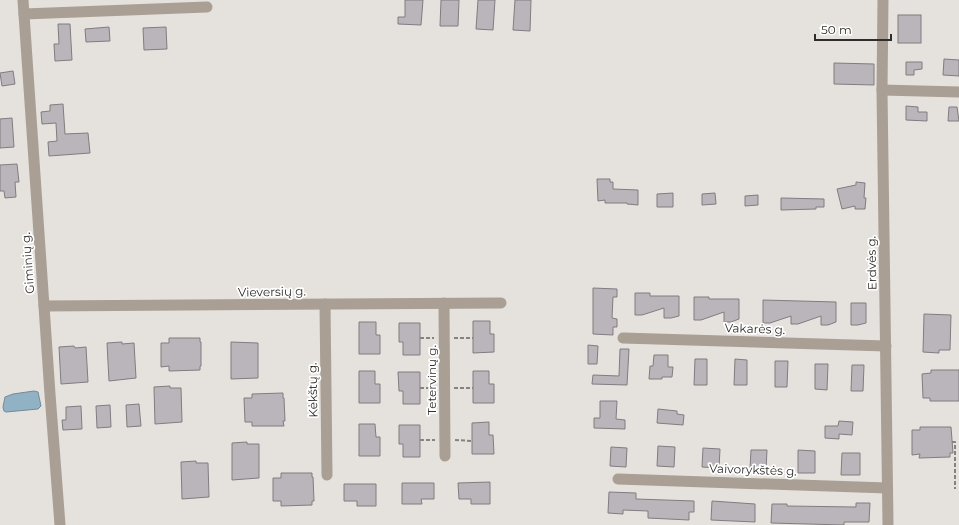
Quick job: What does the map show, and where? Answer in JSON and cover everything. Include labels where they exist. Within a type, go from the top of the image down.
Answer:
[{"type":"street","name":"Giminių g.","points":[[23,0],[60,525]]},
{"type":"street","name":"Erdvės g.","points":[[883,0],[882,90],[888,525]]},
{"type":"street","points":[[24,14],[207,7]]},
{"type":"street","points":[[882,90],[959,92]]},
{"type":"street","name":"Tetervinų g.","points":[[444,303],[445,456]]},
{"type":"street","name":"Vieversių g.","points":[[44,306],[501,303]]},
{"type":"street","name":"Kėkštų g.","points":[[325,304],[327,475]]},
{"type":"street","name":"Vakarės g.","points":[[623,338],[886,346]]},
{"type":"street","name":"Vaivorykštės g.","points":[[618,479],[887,488]]},
{"type":"path","points":[[952,442],[955,442],[955,489]]},
{"type":"water","points":[[34,391],[38,392],[41,406],[38,409],[4,411],[3,407],[5,397],[13,394]]},
{"type":"building","points":[[405,0],[423,0],[421,25],[398,24],[398,17],[405,17]]},
{"type":"building","points":[[441,0],[459,0],[458,26],[440,26]]},
{"type":"building","points":[[478,0],[495,0],[493,30],[476,29]]},
{"type":"building","points":[[515,0],[531,0],[530,31],[513,30]]},
{"type":"building","points":[[898,15],[921,15],[921,43],[898,43]]},
{"type":"building","points":[[58,24],[70,24],[72,60],[55,61],[54,44],[59,44]]},
{"type":"building","points":[[109,27],[110,41],[86,42],[85,29]]},
{"type":"building","points":[[166,27],[167,49],[144,50],[143,28]]},
{"type":"building","points":[[944,59],[959,60],[959,76],[943,75]]},
{"type":"building","points":[[906,62],[922,62],[922,69],[914,70],[914,75],[906,75]]},
{"type":"building","points":[[834,63],[874,64],[874,85],[834,84]]},
{"type":"building","points":[[13,71],[15,84],[2,86],[0,73]]},
{"type":"building","points":[[63,104],[65,134],[88,133],[90,153],[49,156],[48,142],[57,141],[56,123],[42,124],[41,112],[50,111],[50,105]]},
{"type":"building","points":[[906,106],[918,107],[918,112],[927,112],[927,121],[906,120]]},
{"type":"building","points":[[949,107],[957,107],[959,121],[948,121]]},
{"type":"building","points":[[12,118],[14,147],[0,148],[0,119]]},
{"type":"building","points":[[17,164],[19,182],[15,182],[16,197],[5,198],[4,191],[0,191],[0,165]]},
{"type":"building","points":[[597,179],[610,179],[610,182],[613,182],[613,189],[638,190],[638,205],[627,203],[605,203],[605,200],[598,201]]},
{"type":"building","points":[[856,182],[865,183],[865,209],[855,209],[855,206],[842,209],[837,189],[856,185]]},
{"type":"building","points":[[673,193],[673,207],[657,207],[657,194]]},
{"type":"building","points":[[715,193],[716,204],[702,205],[702,194]]},
{"type":"building","points":[[758,195],[758,205],[745,206],[745,196]]},
{"type":"building","points":[[781,198],[824,199],[824,207],[816,207],[816,209],[781,210]]},
{"type":"building","points":[[593,288],[617,289],[617,297],[613,297],[612,318],[617,319],[617,327],[613,327],[613,335],[593,334]]},
{"type":"building","points":[[635,293],[650,293],[650,296],[679,296],[679,316],[664,318],[664,308],[642,315],[635,315]]},
{"type":"building","points":[[694,297],[709,297],[709,299],[739,299],[739,319],[731,322],[724,322],[724,312],[701,320],[694,320]]},
{"type":"building","points":[[763,300],[836,302],[836,322],[828,325],[821,325],[821,316],[798,324],[791,324],[791,316],[770,323],[763,323]]},
{"type":"building","points":[[851,303],[866,303],[866,323],[851,325]]},
{"type":"building","points":[[924,314],[951,315],[950,350],[939,350],[939,353],[923,352]]},
{"type":"building","points":[[473,321],[490,321],[490,334],[494,334],[494,352],[473,353]]},
{"type":"building","points":[[359,322],[376,322],[376,335],[380,335],[380,354],[359,354]]},
{"type":"building","points":[[399,323],[420,323],[420,355],[403,355],[403,342],[399,342]]},
{"type":"building","points":[[169,338],[200,338],[200,370],[169,371],[169,366],[161,367],[161,343],[169,343]]},
{"type":"building","points":[[122,342],[122,344],[134,343],[136,378],[109,381],[107,343]]},
{"type":"building","points":[[231,342],[258,343],[258,378],[231,379]]},
{"type":"building","points":[[588,345],[598,346],[597,364],[588,364]]},
{"type":"building","points":[[74,346],[75,348],[86,347],[88,382],[61,384],[59,347]]},
{"type":"building","points":[[620,349],[629,349],[627,385],[592,384],[593,375],[619,376]]},
{"type":"building","points":[[654,355],[668,355],[668,367],[673,367],[672,377],[649,379],[650,366],[653,366]]},
{"type":"building","points":[[695,359],[707,359],[707,385],[694,385]]},
{"type":"building","points":[[735,359],[747,360],[747,385],[734,385]]},
{"type":"building","points":[[775,361],[788,361],[787,387],[775,387]]},
{"type":"building","points":[[815,364],[828,364],[827,390],[815,389]]},
{"type":"building","points":[[852,365],[864,365],[863,391],[851,391]]},
{"type":"building","points":[[931,370],[959,370],[959,401],[930,401],[930,398],[923,398],[922,374],[931,373]]},
{"type":"building","points":[[359,371],[375,371],[375,384],[380,384],[380,403],[359,403]]},
{"type":"building","points":[[473,371],[489,371],[489,384],[494,384],[494,403],[473,403]]},
{"type":"building","points":[[398,372],[420,372],[420,404],[403,404],[403,391],[399,391]]},
{"type":"building","points":[[170,386],[170,388],[181,388],[182,422],[155,424],[154,387]]},
{"type":"building","points":[[283,393],[284,426],[252,426],[252,422],[245,422],[244,398],[252,398],[252,394]]},
{"type":"building","points":[[600,401],[617,401],[616,419],[625,420],[625,429],[594,428],[594,418],[600,418]]},
{"type":"building","points":[[139,404],[141,426],[127,427],[126,405]]},
{"type":"building","points":[[110,405],[111,427],[97,428],[96,406]]},
{"type":"building","points":[[81,406],[82,429],[63,430],[62,420],[66,420],[66,407]]},
{"type":"building","points":[[658,409],[677,411],[677,414],[684,415],[683,425],[657,423]]},
{"type":"building","points":[[839,421],[853,422],[852,435],[839,434],[839,439],[825,438],[825,426],[838,426]]},
{"type":"building","points":[[489,422],[489,435],[493,435],[494,454],[472,454],[472,423]]},
{"type":"building","points":[[359,424],[375,424],[376,437],[380,437],[380,456],[359,456]]},
{"type":"building","points":[[399,425],[420,425],[420,457],[403,457],[403,444],[399,444]]},
{"type":"building","points":[[920,427],[951,427],[953,453],[950,453],[950,457],[919,458],[920,454],[912,455],[912,430],[920,430]]},
{"type":"building","points":[[247,442],[247,444],[259,444],[259,478],[232,480],[232,443]]},
{"type":"building","points":[[658,446],[675,447],[674,467],[657,466]]},
{"type":"building","points":[[611,447],[627,448],[626,467],[610,466]]},
{"type":"building","points":[[703,448],[720,449],[719,468],[702,467]]},
{"type":"building","points":[[751,450],[767,450],[766,470],[750,469]]},
{"type":"building","points":[[798,450],[815,451],[815,473],[798,473]]},
{"type":"building","points":[[842,453],[860,453],[860,475],[841,475]]},
{"type":"building","points":[[196,461],[196,463],[208,463],[209,497],[182,499],[181,462]]},
{"type":"building","points":[[281,473],[312,473],[314,501],[312,501],[312,505],[281,506],[281,501],[273,501],[273,478],[281,478]]},
{"type":"building","points":[[490,482],[490,504],[471,504],[471,499],[459,499],[458,483]]},
{"type":"building","points":[[402,483],[434,483],[434,499],[421,499],[422,504],[402,504]]},
{"type":"building","points":[[344,484],[376,484],[376,506],[357,506],[357,501],[344,501]]},
{"type":"building","points":[[609,492],[636,493],[636,499],[694,501],[694,512],[689,512],[689,520],[648,518],[648,511],[623,510],[623,514],[608,513]]},
{"type":"building","points":[[712,501],[755,504],[755,522],[711,520]]},
{"type":"building","points":[[856,503],[870,503],[869,522],[844,522],[844,525],[771,523],[772,504],[787,504],[787,506],[856,507]]}]
